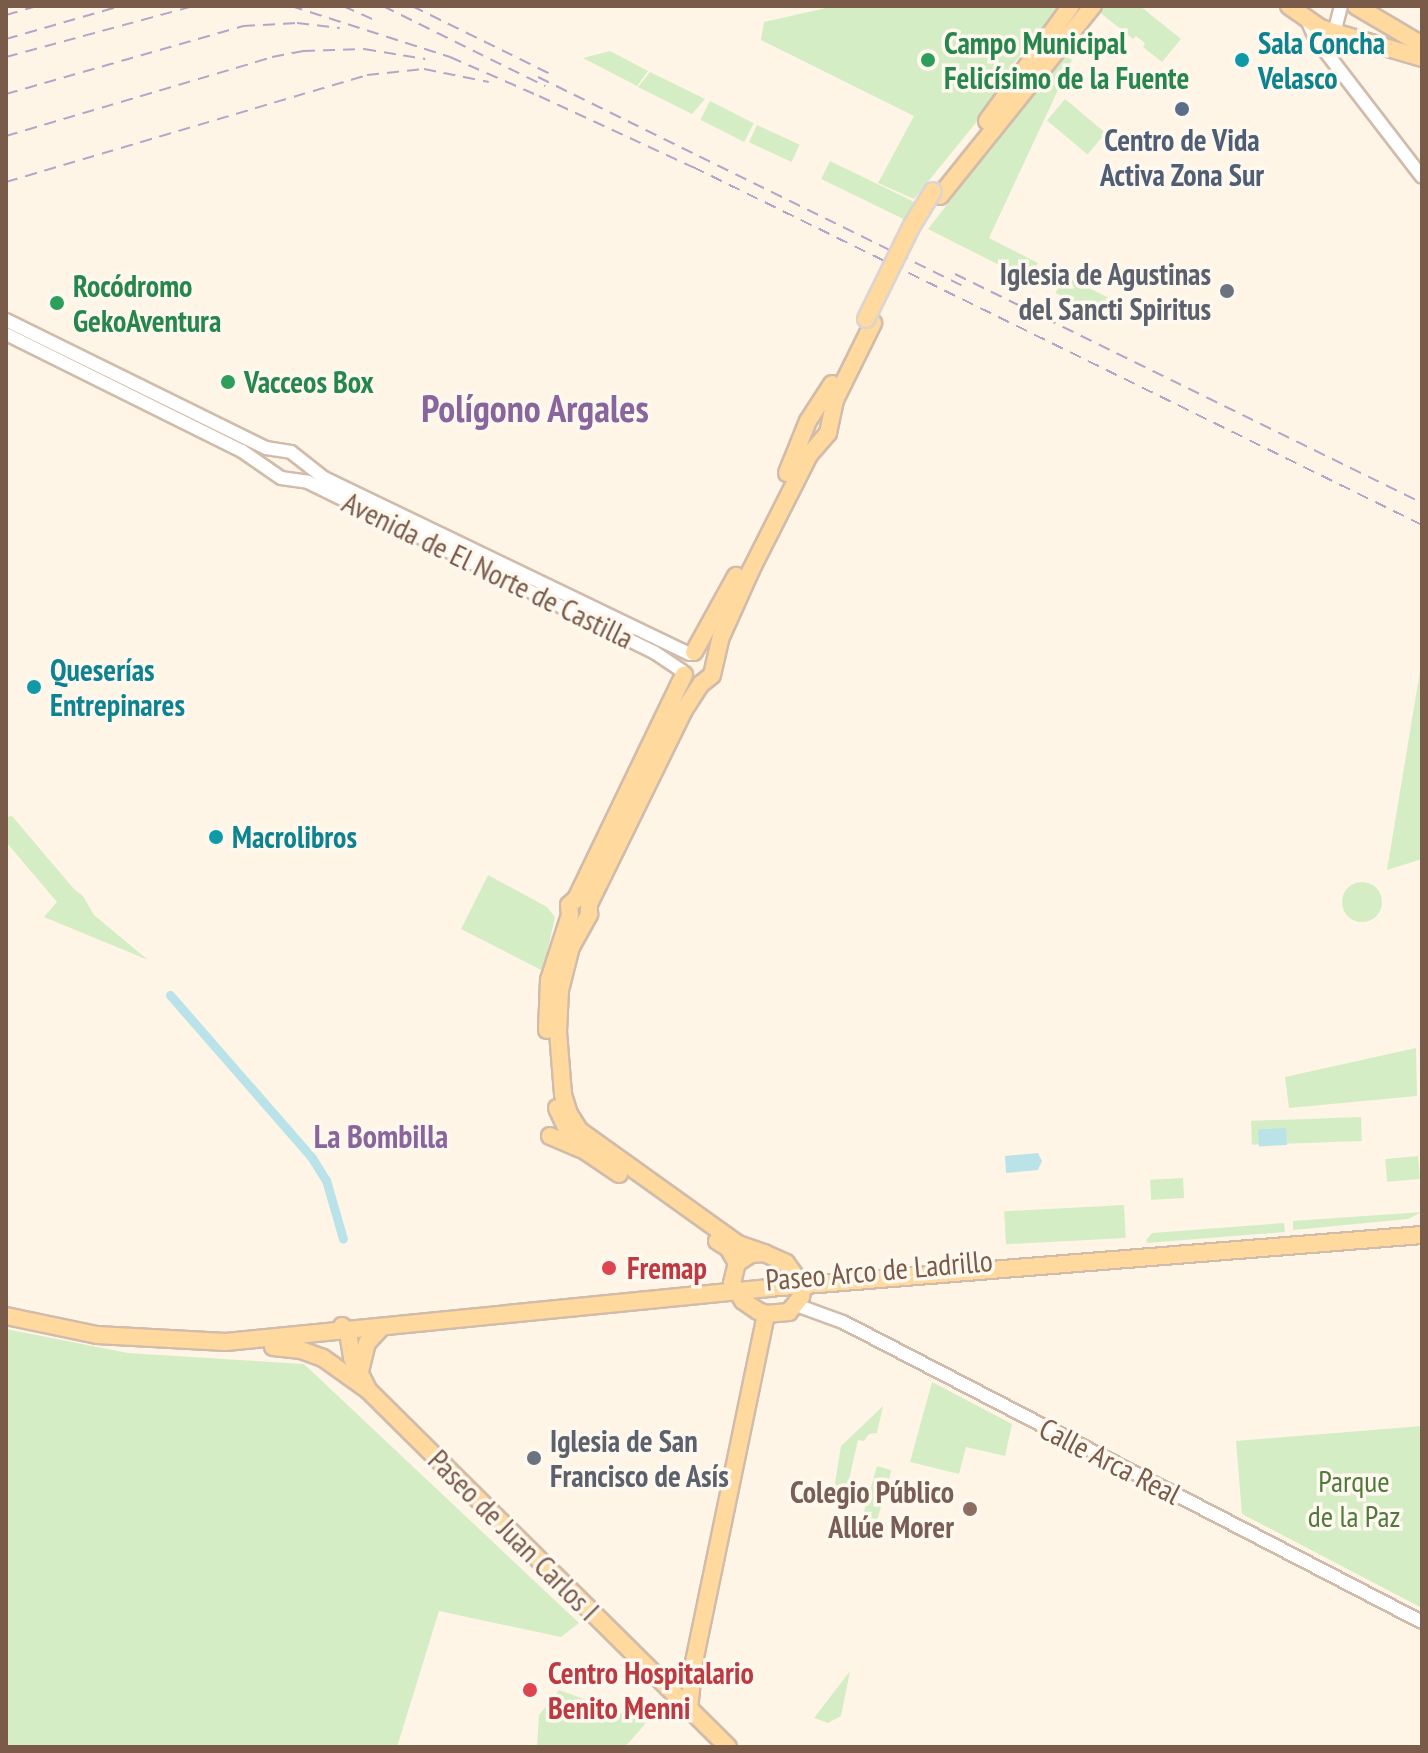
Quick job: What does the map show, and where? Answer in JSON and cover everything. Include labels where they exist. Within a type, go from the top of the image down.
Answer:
[{"type":"main road","points":[[585,1151],[553,1094],[547,1024],[552,969],[692,653],[712,626],[937,194],[1071,6]]},
{"type":"main road","points":[[991,132],[1022,82],[1081,6]]},
{"type":"main road","points":[[937,194],[1093,6]]},
{"type":"main road","points":[[1289,6],[1308,22],[1422,58]]},
{"type":"main road","points":[[1356,6],[1422,45]]},
{"type":"main road","points":[[579,910],[701,684],[712,675],[712,660],[751,570],[803,466],[822,438],[813,438],[816,423]]},
{"type":"main road","points":[[692,653],[703,653],[712,660]]},
{"type":"main road","points":[[683,673],[701,684]]},
{"type":"main road","points":[[550,1136],[585,1151],[724,1245],[737,1263],[734,1288],[743,1301],[766,1314],[780,1314],[796,1305],[800,1280],[786,1263],[738,1244],[575,1134]]},
{"type":"main road","name":"Paseo Arco de Ladrillo","points":[[343,1327],[380,1329],[800,1280],[1422,1225]]},
{"type":"main road","name":"Paseo Arco de Ladrillo","points":[[800,1280],[1422,1235]]},
{"type":"main road","points":[[737,1263],[751,1254],[764,1253]]},
{"type":"main road","name":"Paseo Arco de Ladrillo","points":[[343,1327],[734,1288]]},
{"type":"main road","points":[[6,1305],[69,1320],[192,1333],[343,1327]]},
{"type":"main road","points":[[689,1709],[693,1667],[766,1314]]},
{"type":"main road","points":[[6,1316],[97,1335],[140,1340],[226,1342],[343,1327]]},
{"type":"main road","name":"Paseo de Juan Carlos I","points":[[343,1327],[352,1358],[368,1390]]},
{"type":"main road","points":[[360,1373],[367,1343],[380,1329]]},
{"type":"main road","name":"Paseo de Juan Carlos I","points":[[140,1340],[173,1348],[287,1347],[323,1358],[368,1390],[728,1747]]},
{"type":"street","points":[[1329,53],[1341,6]]},
{"type":"street","points":[[1308,22],[1315,38],[1422,177]]},
{"type":"street","name":"Avenida de El Norte de Castilla","points":[[6,320],[279,453],[291,452],[298,461],[324,478],[583,606],[692,653]]},
{"type":"street","name":"Avenida de El Norte de Castilla","points":[[6,334],[273,469],[281,478],[291,477],[308,482],[654,652],[683,673]]},
{"type":"street","points":[[273,469],[273,460],[279,453]]},
{"type":"street","points":[[291,477],[297,472],[298,461]]},
{"type":"street","name":"Calle Arca Real","points":[[796,1305],[843,1322],[1422,1622]]},
{"type":"green space","points":[[835,6],[1060,6],[1010,68],[979,119],[914,199],[878,183],[914,116],[761,40],[764,22]]},
{"type":"green space","points":[[1103,6],[1140,6],[1181,39],[1162,62],[1143,47],[1145,43],[1136,36],[1133,39],[1103,15],[1099,11]]},
{"type":"green space","points":[[610,51],[648,71],[637,86],[583,58]]},
{"type":"green space","points":[[1064,54],[1072,60],[989,238],[1038,263],[1029,280],[928,229]]},
{"type":"green space","points":[[650,72],[705,99],[692,114],[638,87]]},
{"type":"green space","points":[[1065,99],[1106,133],[1088,155],[1047,120]]},
{"type":"green space","points":[[710,101],[754,123],[744,142],[700,120]]},
{"type":"green space","points":[[757,125],[800,145],[792,162],[749,142]]},
{"type":"green space","points":[[830,161],[916,203],[908,221],[821,179]]},
{"type":"green space","points":[[1064,276],[1113,300],[1105,317],[1056,293]]},
{"type":"green space","points":[[1422,659],[1422,859],[1387,870]]},
{"type":"green space","points":[[12,816],[83,896],[94,915],[148,960],[44,917],[57,902],[6,842],[6,817]]},
{"type":"green space","points":[[488,875],[547,907],[555,917],[543,971],[461,929]]},
{"type":"green space","points":[[1362,882],[1376,888],[1382,902],[1376,916],[1362,922],[1348,916],[1342,902],[1348,888]]},
{"type":"green space","points":[[1416,1048],[1417,1096],[1289,1108],[1285,1077]]},
{"type":"green space","points":[[1361,1117],[1362,1141],[1252,1145],[1251,1121]]},
{"type":"green space","points":[[1418,1156],[1420,1179],[1387,1182],[1385,1159]]},
{"type":"green space","points":[[1183,1178],[1184,1198],[1151,1200],[1150,1180]]},
{"type":"green space","points":[[1124,1205],[1126,1238],[1006,1244],[1004,1211]]},
{"type":"green space","points":[[1422,1212],[1408,1219],[1293,1230],[1293,1221]]},
{"type":"green space","points":[[1284,1223],[1285,1232],[1147,1243],[1146,1240],[1152,1233]]},
{"type":"green space","points":[[6,1329],[128,1353],[304,1364],[579,1623],[561,1637],[439,1611],[397,1747],[6,1747]]},
{"type":"green space","points":[[932,1382],[1012,1424],[1005,1456],[966,1447],[959,1474],[910,1462]]},
{"type":"green space","points":[[883,1406],[877,1433],[869,1434],[864,1441],[858,1440],[845,1497],[835,1483],[841,1446]]},
{"type":"green space","name":"Parque de la Paz","points":[[1422,1426],[1422,1608],[1242,1514],[1236,1441]]},
{"type":"green space","points":[[877,1466],[891,1470],[874,1533],[859,1528]]},
{"type":"green space","points":[[850,1671],[841,1716],[828,1723],[814,1718]]},
{"type":"green space","points":[[559,1690],[646,1723],[625,1747],[537,1747],[539,1715]]},
{"type":"water","points":[[1286,1128],[1287,1145],[1259,1146],[1258,1129]]},
{"type":"water","points":[[1038,1153],[1042,1161],[1038,1170],[1006,1173],[1005,1156]]},
{"type":"waterway","points":[[170,995],[312,1158],[326,1180],[343,1239]]},
{"type":"railway","points":[[6,15],[38,6]]},
{"type":"railway","points":[[6,39],[120,6]]},
{"type":"railway","points":[[6,57],[194,6]]},
{"type":"railway","points":[[291,6],[450,57],[539,96],[693,167],[1422,525]]},
{"type":"railway","points":[[343,6],[376,21]]},
{"type":"railway","points":[[383,6],[545,86]]},
{"type":"railway","points":[[412,6],[554,76]]},
{"type":"railway","points":[[6,94],[243,26],[297,23],[340,28]]},
{"type":"railway","points":[[6,136],[272,57],[303,51],[364,49],[425,59]]},
{"type":"railway","points":[[6,182],[367,75],[424,69],[489,82]]},
{"type":"railway","points":[[538,77],[965,287]]},
{"type":"railway","points":[[955,274],[1422,503]]},
{"type":"place","name":"Campo Municipal Felicísimo de la Fuente","points":[[928,60]]},
{"type":"place","name":"Sala Concha Velasco","points":[[1242,60]]},
{"type":"place","name":"Centro de Vida Activa Zona Sur","points":[[1182,109]]},
{"type":"place","name":"Iglesia de Agustinas del Sancti Spiritus","points":[[1227,291]]},
{"type":"place","name":"Rocódromo GekoAventura","points":[[57,303]]},
{"type":"place","name":"Vacceos Box","points":[[228,382]]},
{"type":"place","name":"Queserías Entrepinares","points":[[34,687]]},
{"type":"place","name":"Macrolibros","points":[[216,837]]},
{"type":"place","name":"Fremap","points":[[609,1268]]},
{"type":"place","name":"Iglesia de San Francisco de Asís","points":[[534,1458]]},
{"type":"place","name":"Colegio Público Allúe Morer","points":[[970,1509]]},
{"type":"place","name":"Centro Hospitalario Benito Menni","points":[[530,1690]]},
{"type":"district","name":"Polígono Argales","points":[[535,408]]},
{"type":"district","name":"La Bombilla","points":[[381,1136]]}]
